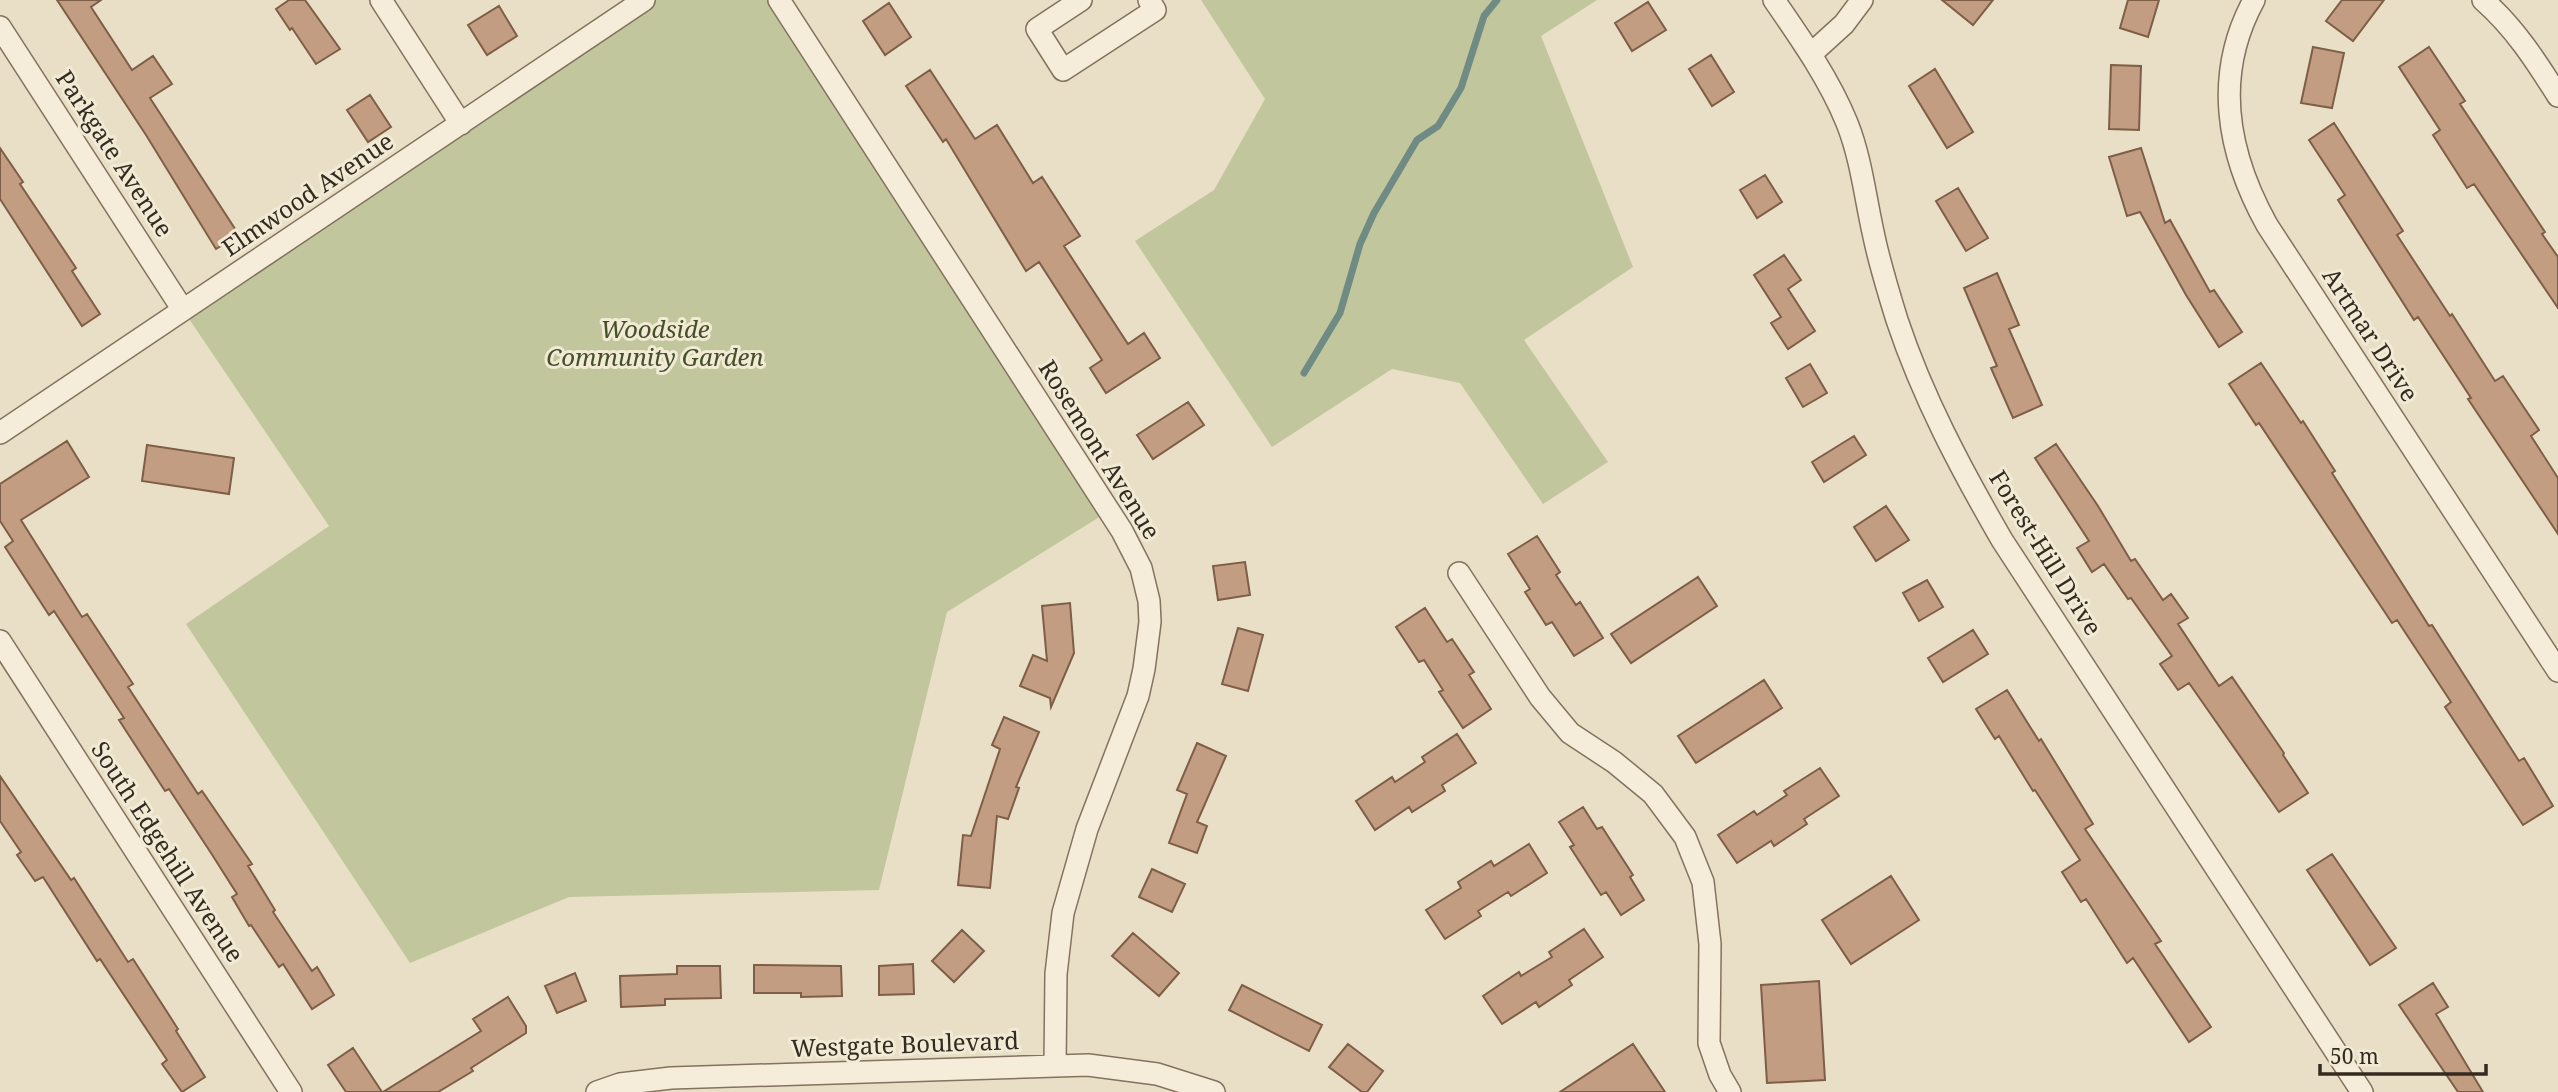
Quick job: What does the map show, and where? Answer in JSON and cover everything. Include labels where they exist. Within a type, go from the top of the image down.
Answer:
[{"type":"street","points":[[381,0],[461,124]]},
{"type":"street","name":"Elmwood Avenue","points":[[0,433],[644,0]]},
{"type":"street","name":"Rosemont Avenue","points":[[779,0],[1122,531],[1141,568],[1149,601],[1150,622],[1144,669],[1138,696],[1087,829],[1063,913],[1056,974],[1055,1066]]},
{"type":"street","points":[[1081,0],[1037,29],[1063,70],[1155,10],[1149,0]]},
{"type":"street","name":"Forest-Hill Drive","points":[[1774,0],[1811,54],[1848,125],[1881,265],[1897,320],[1917,374],[1956,461],[2002,540],[2362,1092]]},
{"type":"street","points":[[1811,54],[1844,24],[1862,0]]},
{"type":"street","name":"Artmar Drive","points":[[2254,0],[2236,44],[2230,77],[2230,118],[2236,157],[2250,195],[2558,671]]},
{"type":"street","points":[[2483,0],[2498,13],[2524,44],[2558,96]]},
{"type":"street","name":"Parkgate Avenue","points":[[0,27],[183,310]]},
{"type":"street","points":[[1459,573],[1540,697],[1570,733],[1614,762],[1653,794],[1685,836],[1703,882],[1710,944],[1709,1044],[1720,1075],[1730,1092]]},
{"type":"street","name":"South Edgehill Avenue","points":[[0,641],[291,1092]]},
{"type":"street","name":"Westgate Boulevard","points":[[597,1092],[620,1084],[671,1078],[1088,1065],[1137,1070],[1214,1092]]},
{"type":"green space","name":"Woodside Community Garden","points":[[644,0],[779,0],[1109,511],[947,612],[879,890],[569,897],[410,963],[186,624],[329,526],[183,310]]},
{"type":"green space","points":[[1201,0],[1597,0],[1541,36],[1633,267],[1524,340],[1608,462],[1543,504],[1460,383],[1392,369],[1272,447],[1135,241],[1214,190],[1265,99]]},
{"type":"building","points":[[57,0],[101,0],[91,7],[132,70],[153,56],[172,84],[150,98],[239,235],[216,249],[146,135]]},
{"type":"building","points":[[289,0],[305,0],[340,49],[316,64],[276,9]]},
{"type":"building","points":[[1942,0],[1993,0],[1973,25]]},
{"type":"building","points":[[2128,0],[2159,0],[2148,37],[2120,28]]},
{"type":"building","points":[[2342,0],[2384,0],[2353,41],[2326,21]]},
{"type":"building","points":[[1648,2],[1666,30],[1632,51],[1615,23]]},
{"type":"building","points":[[889,3],[911,37],[885,55],[863,21]]},
{"type":"building","points":[[499,6],[517,36],[487,55],[468,25]]},
{"type":"building","points":[[2313,47],[2344,53],[2332,108],[2301,103]]},
{"type":"building","points":[[2429,47],[2465,101],[2460,104],[2545,232],[2542,234],[2558,257],[2558,308],[2474,184],[2467,188],[2433,135],[2440,130],[2399,67]]},
{"type":"building","points":[[1711,55],[1734,92],[1712,106],[1689,69]]},
{"type":"building","points":[[2111,65],[2141,66],[2139,130],[2109,129]]},
{"type":"building","points":[[1935,69],[1973,132],[1947,148],[1909,86]]},
{"type":"building","points":[[930,70],[975,139],[997,125],[1033,183],[1042,177],[1080,236],[1064,246],[1128,344],[1144,333],[1160,358],[1106,393],[1090,368],[1102,360],[1039,262],[1026,271],[946,139],[943,142],[906,86]]},
{"type":"building","points":[[370,95],[391,127],[368,142],[347,110]]},
{"type":"building","points":[[2334,123],[2403,231],[2397,235],[2450,316],[2452,314],[2495,381],[2503,376],[2539,430],[2531,436],[2558,478],[2558,534],[2468,399],[2471,398],[2418,317],[2414,320],[2338,200],[2345,195],[2309,140]]},
{"type":"building","points":[[0,148],[23,182],[20,184],[76,268],[72,271],[100,314],[82,326],[0,199]]},
{"type":"building","points":[[2141,148],[2165,223],[2170,220],[2210,292],[2214,290],[2242,332],[2219,347],[2186,295],[2140,212],[2127,216],[2109,157]]},
{"type":"building","points":[[1765,175],[1782,202],[1757,218],[1740,190]]},
{"type":"building","points":[[1958,188],[1988,238],[1966,251],[1936,201]]},
{"type":"building","points":[[1784,255],[1801,280],[1788,289],[1815,331],[1788,349],[1771,323],[1781,317],[1754,275]]},
{"type":"building","points":[[1997,273],[2019,325],[2009,329],[2042,405],[2013,418],[1991,368],[1997,366],[1964,288]]},
{"type":"building","points":[[2261,363],[2335,471],[2332,473],[2429,626],[2432,625],[2519,761],[2524,758],[2553,806],[2523,825],[2445,707],[2451,702],[2397,620],[2392,623],[2259,423],[2256,425],[2229,384]]},
{"type":"building","points":[[1810,364],[1827,393],[1803,407],[1786,378]]},
{"type":"building","points":[[1188,402],[1204,425],[1153,459],[1137,435]]},
{"type":"building","points":[[1854,436],[1866,455],[1824,482],[1812,462]]},
{"type":"building","points":[[67,441],[89,477],[21,520],[82,617],[87,614],[133,684],[128,687],[198,794],[202,791],[252,864],[248,866],[275,910],[273,912],[312,971],[317,967],[334,995],[312,1009],[283,964],[279,967],[251,925],[249,926],[232,897],[237,894],[211,853],[169,789],[165,791],[119,720],[124,718],[54,611],[49,615],[5,547],[13,541],[0,521],[0,484]]},
{"type":"building","points":[[2056,444],[2131,561],[2135,559],[2163,600],[2171,594],[2188,618],[2178,624],[2219,686],[2232,677],[2308,793],[2279,812],[2189,683],[2178,690],[2160,664],[2172,656],[2131,598],[2128,599],[2104,564],[2092,572],[2077,548],[2089,541],[2035,458]]},
{"type":"building","points":[[147,445],[234,458],[229,494],[142,481]]},
{"type":"building","points":[[1886,506],[1909,540],[1876,561],[1854,527]]},
{"type":"building","points":[[1537,536],[1560,572],[1556,575],[1576,605],[1580,602],[1603,638],[1574,656],[1552,622],[1546,625],[1525,592],[1530,589],[1508,554]]},
{"type":"building","points":[[1245,562],[1250,595],[1218,600],[1213,566]]},
{"type":"building","points":[[1698,577],[1717,606],[1631,663],[1611,634]]},
{"type":"building","points":[[1927,580],[1943,607],[1919,621],[1903,593]]},
{"type":"building","points":[[1070,603],[1074,653],[1051,707],[1050,698],[1020,686],[1033,655],[1047,661],[1042,606]]},
{"type":"building","points":[[1425,608],[1447,642],[1452,639],[1474,672],[1469,675],[1491,709],[1463,728],[1439,692],[1443,690],[1424,660],[1419,662],[1396,627]]},
{"type":"building","points":[[1238,628],[1263,635],[1248,691],[1222,684]]},
{"type":"building","points":[[1973,630],[1988,654],[1943,682],[1928,658]]},
{"type":"building","points":[[1764,680],[1782,708],[1696,763],[1678,736]]},
{"type":"building","points":[[2007,690],[2039,741],[2041,739],[2093,824],[2085,829],[2161,941],[2155,944],[2211,1027],[2189,1042],[2133,958],[2127,963],[2086,899],[2081,902],[2062,872],[2080,860],[1999,736],[1995,739],[1976,709]]},
{"type":"building","points":[[1004,717],[1039,732],[1016,787],[1019,788],[1008,819],[997,816],[990,888],[958,885],[963,835],[971,836],[1000,749],[992,745]]},
{"type":"building","points":[[1457,734],[1476,763],[1442,785],[1445,791],[1412,812],[1409,807],[1375,830],[1356,801],[1392,777],[1395,782],[1425,762],[1422,757]]},
{"type":"building","points":[[1197,743],[1226,756],[1197,822],[1207,826],[1197,853],[1169,843],[1187,794],[1177,790]]},
{"type":"building","points":[[1820,768],[1839,796],[1804,819],[1807,824],[1774,846],[1771,841],[1737,863],[1718,835],[1754,811],[1757,815],[1787,795],[1784,791]]},
{"type":"building","points":[[0,776],[71,880],[74,878],[128,962],[133,959],[178,1029],[176,1031],[205,1077],[182,1092],[162,1064],[167,1060],[100,959],[97,961],[43,877],[35,881],[17,855],[21,852],[0,821]]},
{"type":"building","points":[[1583,807],[1597,829],[1602,827],[1633,875],[1630,877],[1644,900],[1621,915],[1606,892],[1601,895],[1570,847],[1574,845],[1559,822]]},
{"type":"building","points":[[1529,844],[1547,873],[1511,896],[1508,892],[1478,911],[1481,916],[1445,939],[1426,910],[1461,888],[1458,882],[1491,861],[1494,866]]},
{"type":"building","points":[[2332,854],[2396,948],[2370,965],[2307,870]]},
{"type":"building","points":[[1152,869],[1185,884],[1172,912],[1139,897]]},
{"type":"building","points":[[1891,876],[1919,920],[1851,964],[1822,920]]},
{"type":"building","points":[[1584,929],[1603,957],[1569,980],[1572,985],[1539,1007],[1536,1002],[1502,1024],[1483,996],[1519,972],[1521,976],[1552,957],[1549,952]]},
{"type":"building","points":[[962,930],[984,951],[954,982],[932,961]]},
{"type":"building","points":[[1133,933],[1179,973],[1159,996],[1112,956]]},
{"type":"building","points":[[913,964],[914,994],[879,995],[879,966]]},
{"type":"building","points":[[754,965],[841,966],[842,996],[801,997],[801,993],[754,993]]},
{"type":"building","points":[[677,966],[720,966],[721,998],[665,999],[665,1005],[621,1007],[620,976],[677,974]]},
{"type":"building","points":[[575,973],[586,1001],[557,1013],[545,986]]},
{"type":"building","points":[[1819,981],[1825,1080],[1767,1083],[1761,985]]},
{"type":"building","points":[[2433,983],[2448,1007],[2436,1014],[2483,1092],[2458,1092],[2399,1005]]},
{"type":"building","points":[[1242,985],[1322,1025],[1309,1051],[1229,1010]]},
{"type":"building","points":[[508,997],[526,1026],[526,1033],[438,1092],[383,1092],[481,1031],[473,1019]]},
{"type":"building","points":[[1348,1044],[1383,1071],[1367,1092],[1362,1092],[1329,1067]]},
{"type":"building","points":[[1633,1044],[1665,1092],[1560,1092]]},
{"type":"building","points":[[353,1048],[382,1092],[346,1092],[328,1065]]},
{"type":"waterway","points":[[1304,373],[1340,313],[1360,244],[1374,213],[1417,140],[1438,126],[1461,88],[1484,16],[1497,0]]}]
